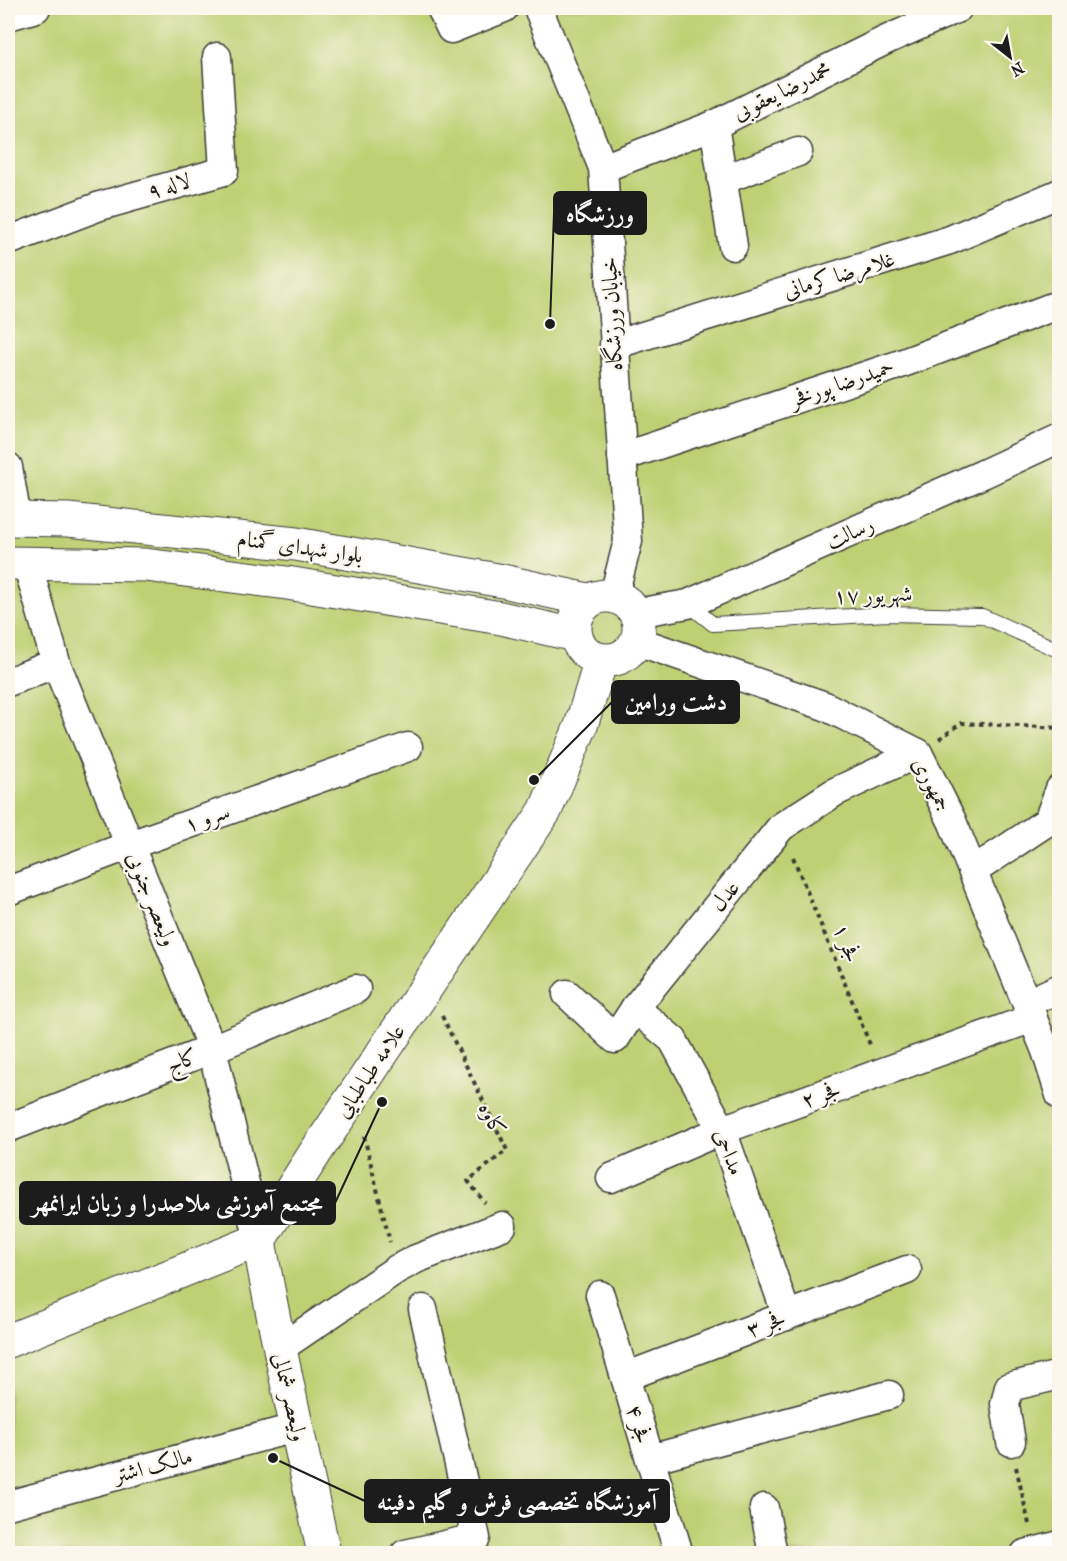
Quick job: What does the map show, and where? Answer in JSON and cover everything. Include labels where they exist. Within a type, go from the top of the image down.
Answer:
[{"type":"street","points":[[8,16],[36,8]]},
{"type":"street","points":[[446,18],[504,8]]},
{"type":"street","name":"خیابان ورزشگاه","points":[[537,8],[603,168],[628,541],[619,612]]},
{"type":"street","name":"محمدرضا یعقوبی","points":[[603,168],[714,125],[884,41],[958,8]]},
{"type":"street","name":"لاله ۹","points":[[8,241],[100,206],[224,171],[217,57]]},
{"type":"street","points":[[714,125],[733,246]]},
{"type":"street","points":[[722,180],[798,152]]},
{"type":"street","name":"غلامرضا کرمانی","points":[[614,345],[950,240],[1059,193]]},
{"type":"street","name":"حمیدرضا پورفخر","points":[[622,457],[895,366],[1059,304]]},
{"type":"street","name":"رسالت","points":[[619,612],[688,604],[983,474],[1059,438]]},
{"type":"street","points":[[8,467],[12,519]]},
{"type":"street","name":"بلوار شهدای گمنام","points":[[12,519],[68,519],[296,544],[503,581],[619,612]]},
{"type":"street","name":"بلوار شهدای گمنام","points":[[17,563],[145,565],[287,583],[501,618],[575,635]]},
{"type":"street","name":"ولیعصر جنوبی","points":[[17,563],[213,1049],[259,1240]]},
{"type":"street","points":[[579,610],[619,612],[628,652],[615,659],[601,660],[589,655],[580,646],[575,635],[575,622],[579,610]]},
{"type":"street","name":"جمهوری","points":[[619,612],[825,706],[918,753],[952,821],[973,871],[1046,1051],[1059,1095]]},
{"type":"street","name":"علامه طباطبایی","points":[[259,1240],[544,811],[581,726],[601,660]]},
{"type":"street","points":[[8,682],[56,663]]},
{"type":"street","name":"سرو ۱","points":[[8,891],[130,845],[408,747]]},
{"type":"street","name":"عدل","points":[[567,994],[615,1039],[635,1008],[781,827],[835,792],[918,753]]},
{"type":"street","points":[[973,871],[1054,822],[1059,789]]},
{"type":"street","name":"فجر ۲","points":[[611,1178],[722,1130],[882,1073],[1030,1011],[1059,988]]},
{"type":"street","name":"کاج","points":[[8,1128],[213,1049],[356,989]]},
{"type":"street","name":"مداحی","points":[[635,1008],[673,1040],[722,1130],[787,1316]]},
{"type":"street","points":[[279,1349],[397,1269],[416,1259],[502,1226]]},
{"type":"street","points":[[8,1341],[259,1240]]},
{"type":"street","name":"ولیعصر شمالی","points":[[259,1240],[279,1349],[298,1427],[324,1554]]},
{"type":"street","name":"فجر ۳","points":[[625,1377],[908,1270]]},
{"type":"street","name":"فجر ۴","points":[[600,1295],[679,1554]]},
{"type":"street","points":[[405,1554],[476,1539],[423,1309]]},
{"type":"street","points":[[1011,1442],[1005,1404],[1009,1387],[1059,1375]]},
{"type":"street","points":[[650,1459],[890,1395]]},
{"type":"street","name":"مالک اشتر","points":[[8,1505],[298,1427]]},
{"type":"street","points":[[764,1508],[773,1554]]},
{"type":"lane","name":"۱۷ شهریور","points":[[688,604],[713,624],[887,614],[982,616],[1059,651]]},
{"type":"path","points":[[918,753],[962,723],[1059,728]]},
{"type":"path","name":"فجر ۱","points":[[781,827],[882,1073]]},
{"type":"path","name":"کاوه","points":[[427,986],[507,1150],[468,1180],[502,1226]]},
{"type":"path","points":[[354,1096],[397,1269]]},
{"type":"path","points":[[1011,1442],[1040,1550]]},
{"type":"green space","points":[[8,8],[1059,8],[1059,1553],[8,1554]]},
{"type":"place","name":"ورزشگاه","points":[[550,324]]},
{"type":"place","name":"دشت ورامین","points":[[534,780]]},
{"type":"place","name":"مجتمع آموزشی ملاصدرا و زبان ایرانمهر","points":[[382,1102]]},
{"type":"place","name":"آموزشگاه تخصصی فرش و گلیم دفینه","points":[[273,1458]]}]
